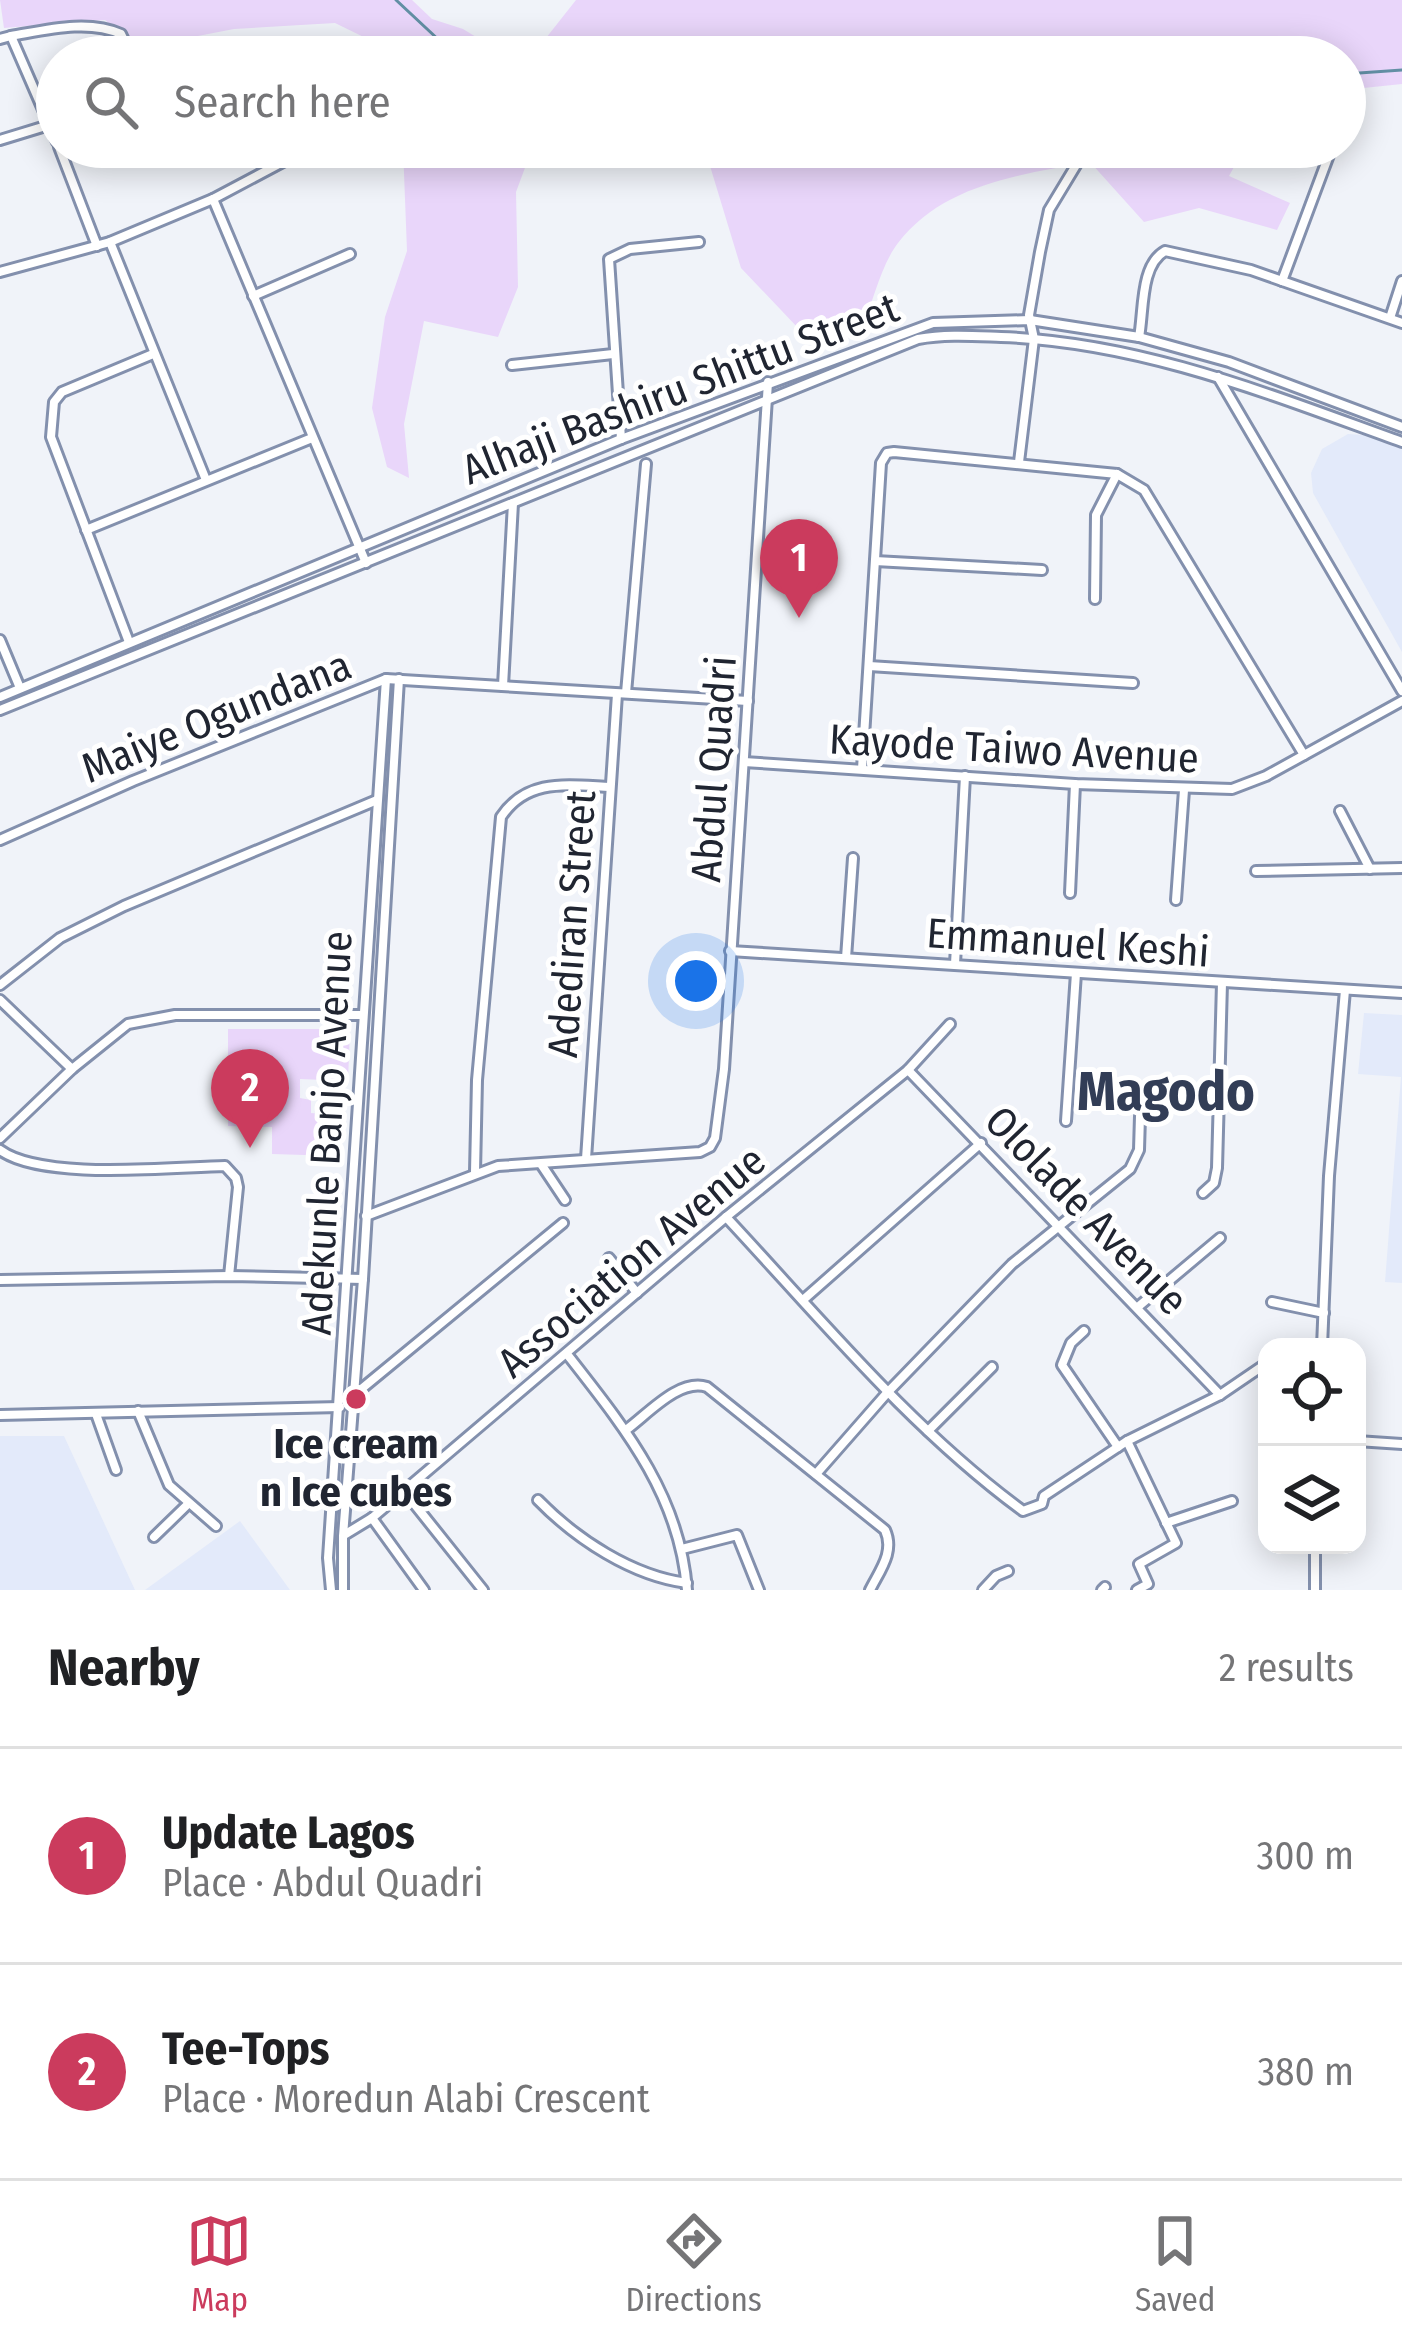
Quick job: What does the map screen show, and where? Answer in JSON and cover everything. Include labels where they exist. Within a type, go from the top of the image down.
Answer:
[{"type":"street","points":[[36,99],[5,38],[82,26],[109,28],[123,36]]},
{"type":"street","points":[[0,140],[36,129]]},
{"type":"street","points":[[67,168],[97,246]]},
{"type":"street","points":[[0,272],[110,242],[213,199],[271,168]]},
{"type":"street","points":[[1019,462],[1034,338],[1030,320],[1048,210],[1074,168]]},
{"type":"street","points":[[1282,280],[1324,168]]},
{"type":"street","points":[[213,199],[366,563]]},
{"type":"street","points":[[110,242],[206,480]]},
{"type":"street","points":[[621,439],[609,259],[630,249],[699,242]]},
{"type":"street","points":[[1139,337],[1149,270],[1159,254],[1176,251],[1282,280],[1402,323]]},
{"type":"street","points":[[253,296],[350,254]]},
{"type":"street","points":[[1390,318],[1402,281]]},
{"type":"street","name":"Alhaji Bashiru Shittu Street","points":[[0,697],[621,439],[933,323],[1030,320],[1139,337],[1219,360],[1402,428]]},
{"type":"street","name":"Alhaji Bashiru Shittu Street","points":[[0,710],[918,339],[939,335],[1034,338],[1139,355],[1217,376],[1402,442]]},
{"type":"street","points":[[129,642],[50,437],[54,402],[73,385],[153,354]]},
{"type":"street","points":[[512,364],[613,354]]},
{"type":"street","points":[[1219,360],[1217,376],[1402,696]]},
{"type":"street","name":"Abdul Quadri","points":[[586,1160],[700,1152],[715,1138],[768,382]]},
{"type":"street","points":[[86,530],[312,438]]},
{"type":"street","points":[[862,769],[881,463],[887,453],[1117,474],[1144,490],[1304,755]]},
{"type":"street","name":"Adediran Street","points":[[586,1160],[610,787],[646,464]]},
{"type":"street","points":[[1095,599],[1094,524],[1117,474]]},
{"type":"street","points":[[503,686],[513,503]]},
{"type":"street","points":[[875,561],[1042,570]]},
{"type":"street","points":[[0,640],[20,688]]},
{"type":"street","points":[[869,666],[1133,682]]},
{"type":"street","name":"Maiye Ogundana","points":[[0,840],[386,679],[748,700]]},
{"type":"street","name":"Adekunle Banjo Avenue","points":[[331,1590],[328,1558],[386,679]]},
{"type":"street","name":"Adekunle Banjo Avenue","points":[[343,1590],[399,679]]},
{"type":"street","name":"Kayode Taiwo Avenue","points":[[744,762],[1184,790],[1232,789],[1304,755],[1402,696]]},
{"type":"street","points":[[955,964],[964,776]]},
{"type":"street","points":[[1070,892],[1076,784]]},
{"type":"street","points":[[475,1172],[478,1080],[501,817],[512,800],[546,785],[610,787]]},
{"type":"street","points":[[1177,900],[1184,790]]},
{"type":"street","points":[[0,985],[60,938],[108,914],[377,800]]},
{"type":"street","points":[[1340,812],[1370,869]]},
{"type":"street","points":[[846,958],[853,858]]},
{"type":"street","points":[[1256,871],[1402,868]]},
{"type":"street","name":"Emmanuel Keshi","points":[[730,951],[1402,993]]},
{"type":"street","points":[[1066,1120],[1076,974]]},
{"type":"street","points":[[1202,1193],[1214,1183],[1216,1168],[1222,983]]},
{"type":"street","points":[[1323,1338],[1328,1176],[1345,990]]},
{"type":"street","points":[[0,1000],[72,1069]]},
{"type":"street","points":[[0,1138],[72,1069],[128,1024],[149,1017],[362,1015]]},
{"type":"street","name":"Association Avenue","points":[[343,1536],[372,1518],[726,1217],[908,1070],[950,1024]]},
{"type":"street","name":"Ololade Avenue","points":[[908,1070],[1220,1395]]},
{"type":"street","points":[[816,1474],[1012,1264],[1130,1169],[1139,1150],[1140,1116]]},
{"type":"street","points":[[803,1300],[981,1143]]},
{"type":"street","points":[[0,1150],[19,1162],[57,1168],[225,1166],[238,1187],[229,1276]]},
{"type":"street","points":[[366,1216],[475,1172],[586,1160]]},
{"type":"street","points":[[540,1163],[565,1200]]},
{"type":"street","points":[[726,1217],[887,1393],[950,1455],[1023,1511],[1042,1504],[1044,1496],[1123,1444],[1220,1395],[1258,1369]]},
{"type":"street","points":[[353,1396],[563,1223]]},
{"type":"street","points":[[1139,1306],[1220,1238]]},
{"type":"street","points":[[609,1258],[638,1293]]},
{"type":"street","points":[[0,1280],[363,1279]]},
{"type":"street","points":[[1272,1302],[1324,1312]]},
{"type":"street","points":[[1084,1331],[1071,1343],[1062,1365],[1123,1444],[1176,1543],[1139,1564],[1148,1584],[1137,1590]]},
{"type":"street","points":[[538,1500],[580,1539],[687,1586],[682,1549],[656,1476],[567,1354]]},
{"type":"street","points":[[928,1431],[992,1367]]},
{"type":"street","points":[[626,1430],[684,1387],[698,1383],[885,1530],[890,1540],[888,1555],[870,1590]]},
{"type":"street","points":[[0,1414],[352,1409]]},
{"type":"street","points":[[138,1411],[169,1484],[216,1526]]},
{"type":"street","points":[[96,1414],[116,1470]]},
{"type":"street","points":[[1366,1442],[1402,1444]]},
{"type":"street","points":[[404,1491],[483,1590]]},
{"type":"street","points":[[1166,1523],[1232,1501]]},
{"type":"street","points":[[154,1537],[188,1504]]},
{"type":"street","points":[[372,1518],[424,1590]]},
{"type":"street","points":[[682,1549],[737,1535],[759,1590]]},
{"type":"street","points":[[1315,1554],[1315,1590]]},
{"type":"street","points":[[983,1590],[1008,1571]]},
{"type":"shaded area","points":[[0,0],[412,0],[432,19],[474,36],[362,36],[335,23],[198,36],[123,36],[105,20],[4,28]]},
{"type":"shaded area","points":[[576,0],[1402,0],[1402,84],[1366,88],[1366,36],[548,36]]},
{"type":"shaded area","points":[[404,168],[525,168],[516,192],[518,287],[498,337],[424,321],[404,424],[409,478],[387,467],[372,408],[385,317],[407,251]]},
{"type":"shaded area","points":[[711,168],[1055,168],[985,185],[937,207],[898,243],[862,328],[817,348],[741,268]]},
{"type":"shaded area","points":[[1095,168],[1233,168],[1229,176],[1290,203],[1277,230],[1199,208],[1144,222]]},
{"type":"shaded area","points":[[1348,434],[1378,436],[1402,446],[1402,652],[1313,493],[1311,473],[1322,449]]},
{"type":"shaded area","points":[[1364,1013],[1402,1015],[1402,1283],[1385,1282],[1401,1077],[1358,1074]]},
{"type":"shaded area","points":[[228,1029],[350,1029],[348,1081],[300,1079],[300,1098],[311,1100],[311,1113],[340,1116],[337,1156],[272,1154],[272,1127],[228,1126]]},
{"type":"shaded area","points":[[0,1436],[64,1436],[135,1590],[0,1590]]},
{"type":"shaded area","points":[[240,1521],[290,1590],[145,1590]]},
{"type":"waterway","points":[[396,0],[435,36]]},
{"type":"waterway","points":[[1366,73],[1402,70]]},
{"type":"place","name":"Update Lagos","points":[[799,618]]},
{"type":"place","name":"Tee-Tops","points":[[250,1148]]},
{"type":"place","name":"Ice cream n Ice cubes","points":[[356,1399]]},
{"type":"district","name":"Magodo","points":[[1166,1091]]}]
